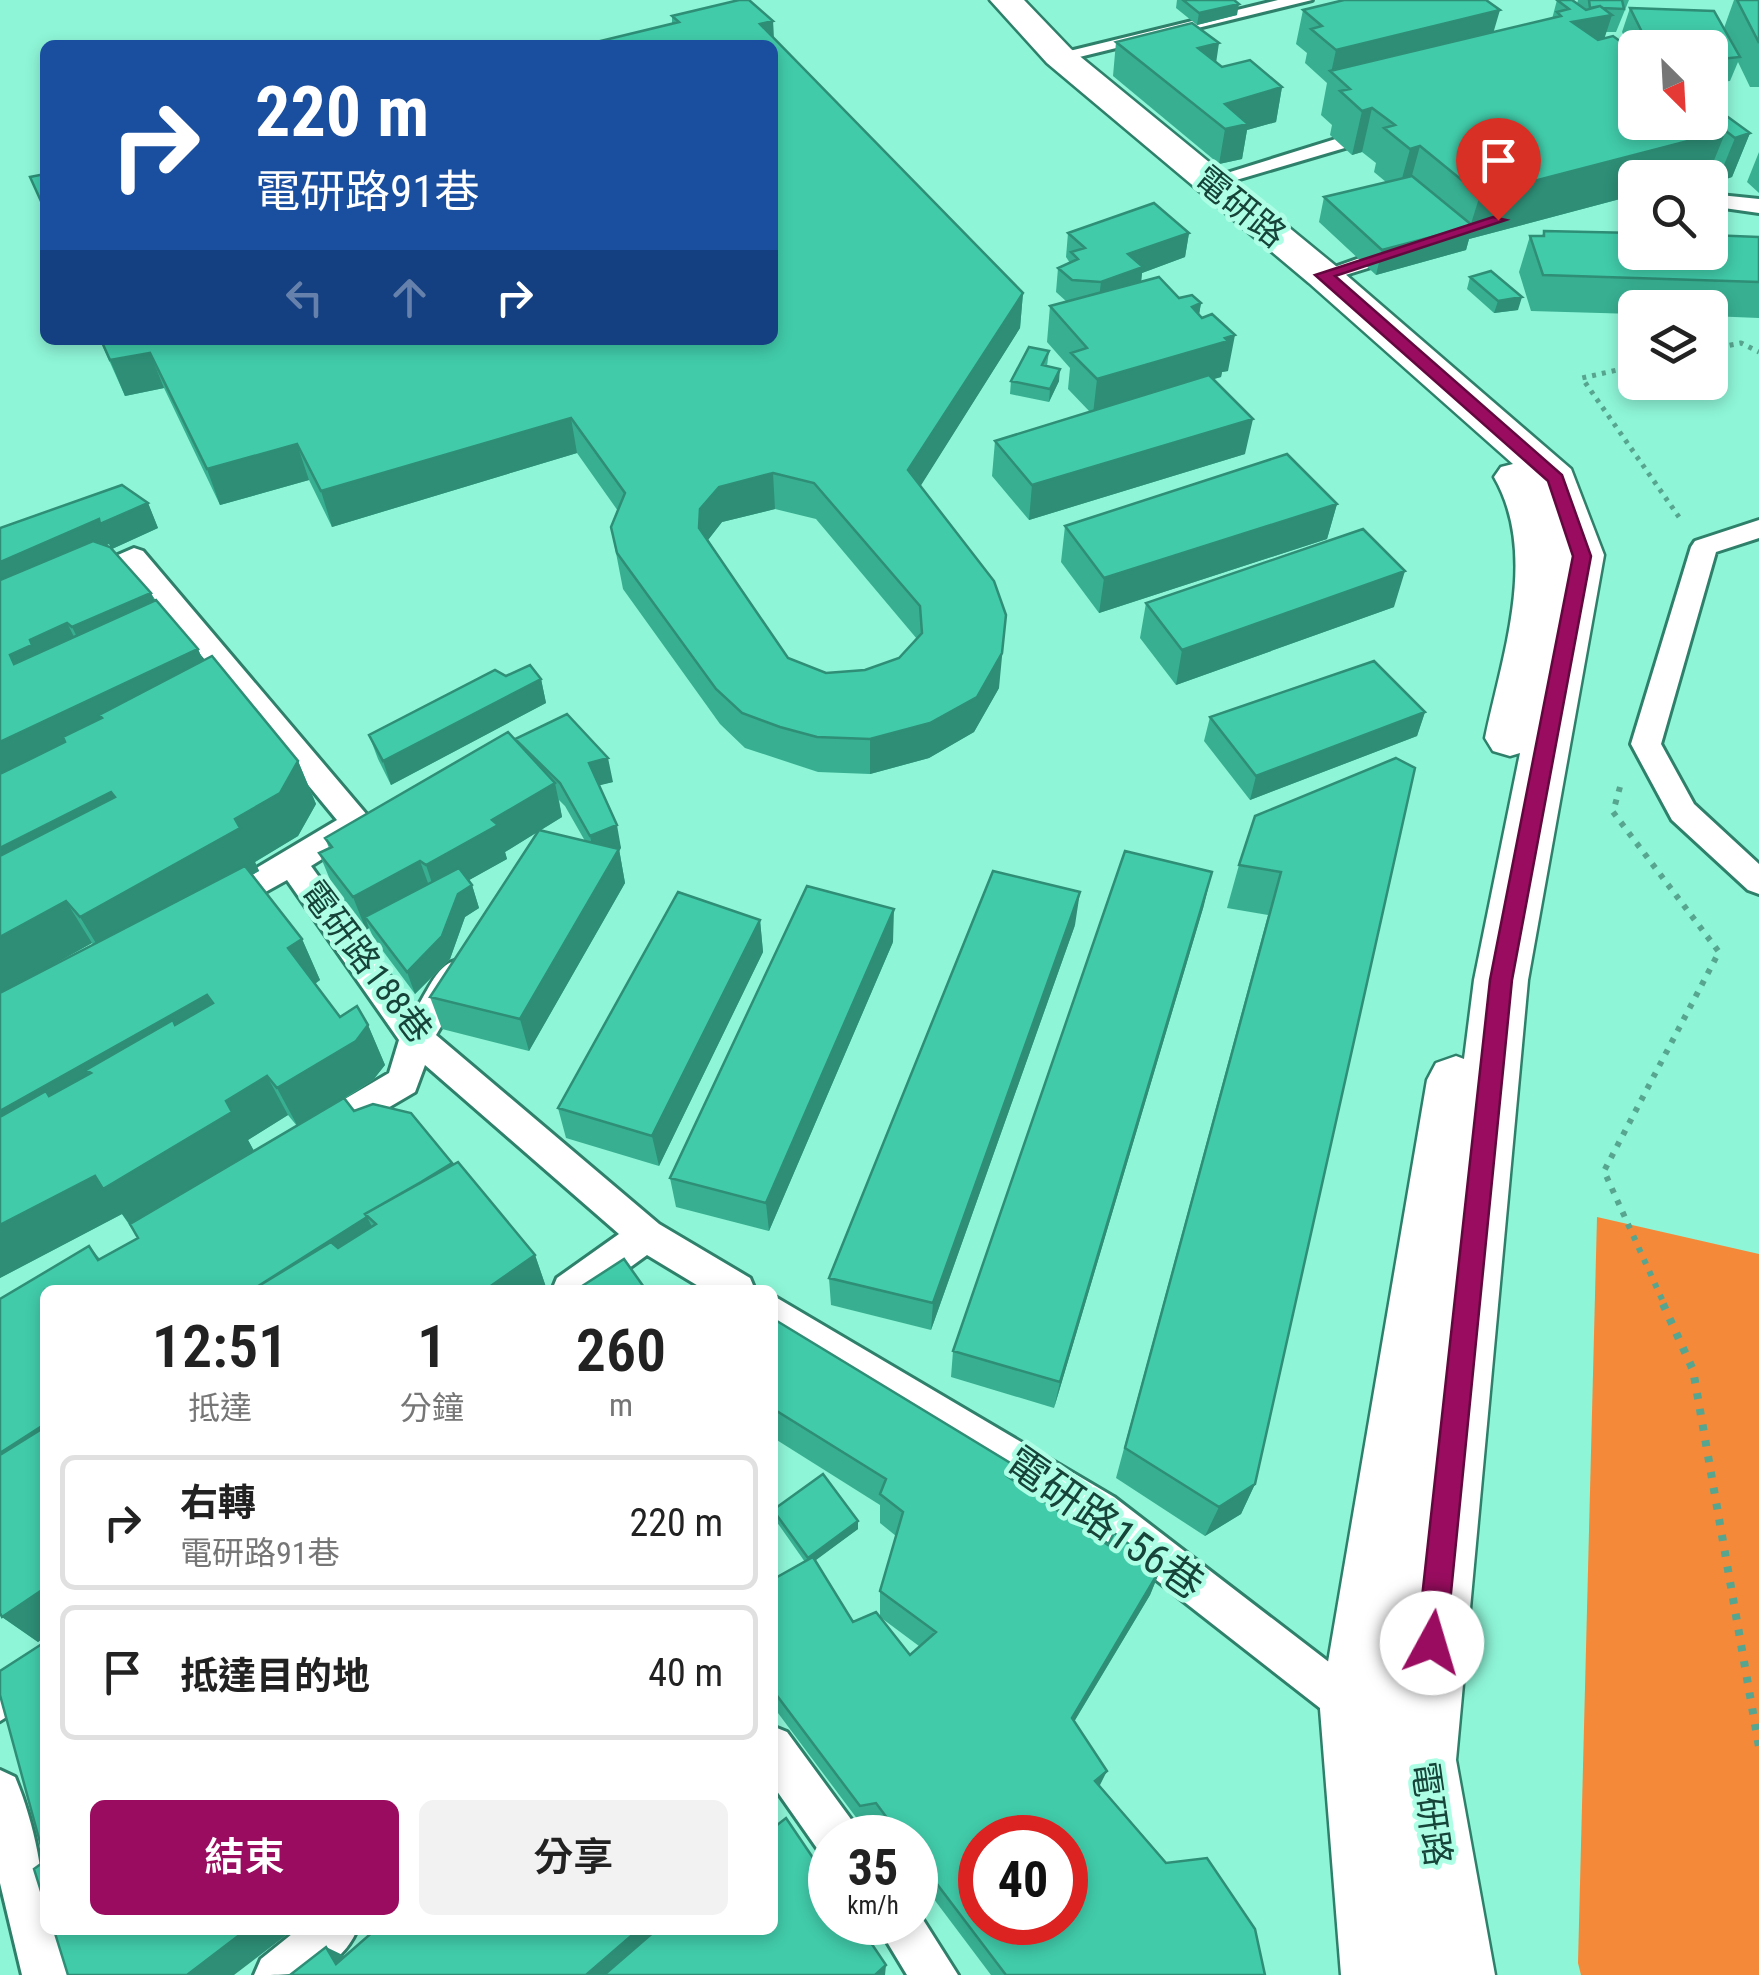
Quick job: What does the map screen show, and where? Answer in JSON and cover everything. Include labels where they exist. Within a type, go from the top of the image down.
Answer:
[{"type":"street","name":"電研路","points":[[974,0],[1026,62],[1520,481],[1536,514],[1539,559],[1356,1710],[1380,1975]]},
{"type":"street","name":"電研路","points":[[1006,0],[1059,56],[1323,275],[1556,479],[1582,556],[1501,980],[1419,1760],[1456,1975]]},
{"type":"lane","points":[[1059,56],[1304,0]]},
{"type":"lane","points":[[1209,182],[1358,138]]},
{"type":"lane","points":[[1728,202],[1759,206]]},
{"type":"lane","points":[[1323,275],[1435,240]]},
{"type":"lane","points":[[1759,529],[1704,547],[1646,744],[1683,812],[1759,882]]},
{"type":"lane","points":[[0,617],[134,557],[242,681],[356,823]]},
{"type":"lane","points":[[208,699],[242,681]]},
{"type":"lane","name":"電研路188巷","points":[[389,806],[292,864],[416,1038],[646,1235]]},
{"type":"lane","points":[[189,923],[292,864]]},
{"type":"lane","points":[[287,1151],[402,1082],[416,1038],[477,941]]},
{"type":"lane","points":[[577,1285],[646,1235],[729,1285]]},
{"type":"lane","name":"電研路156巷","points":[[778,1316],[1100,1510],[1419,1760]]},
{"type":"lane","points":[[0,1700],[40,1672]]},
{"type":"lane","points":[[778,1755],[821,1815]]},
{"type":"lane","points":[[0,1792],[45,1975]]},
{"type":"lane","points":[[277,1975],[328,1935]]},
{"type":"lane","points":[[913,1945],[932,1974]]},
{"type":"path","points":[[1728,345],[1741,342],[1759,352]]},
{"type":"path","points":[[1618,370],[1582,378],[1688,531]]},
{"type":"path","points":[[1622,779],[1613,812],[1719,952],[1604,1171],[1693,1370],[1759,1747]]},
{"type":"shaded area","points":[[1597,1217],[1759,1254],[1759,1975],[1581,1975],[1578,1963]]},
{"type":"building","points":[[749,0],[773,21],[760,24],[776,40],[605,40],[679,22],[672,16]]},
{"type":"building","points":[[1183,0],[1234,0],[1239,4],[1199,13]]},
{"type":"building","points":[[1344,0],[1486,0],[1500,10],[1336,50],[1311,29],[1322,26],[1303,10]]},
{"type":"building","points":[[1557,0],[1572,0],[1586,10],[1600,6],[1612,15],[1572,22],[1598,40],[1613,36],[1618,40],[1618,140],[1691,140],[1480,195],[1420,146],[1410,149],[1384,128],[1395,125],[1372,108],[1362,111],[1340,91],[1350,89],[1330,71],[1561,16],[1557,12],[1569,9]]},
{"type":"building","points":[[1589,0],[1622,0],[1624,9],[1590,8]]},
{"type":"building","points":[[1737,0],[1759,0],[1759,43]]},
{"type":"building","points":[[1630,8],[1714,11],[1725,30],[1641,30]]},
{"type":"building","points":[[1192,23],[1219,43],[1198,48],[1222,67],[1250,60],[1282,87],[1225,104],[1248,124],[1225,129],[1116,42]]},
{"type":"building","points":[[1728,36],[1740,57],[1728,58]]},
{"type":"building","points":[[778,42],[1023,293],[908,470],[994,581],[1006,615],[1002,653],[977,697],[930,723],[870,739],[817,737],[780,727],[742,713],[716,689],[617,553],[611,527],[625,493],[571,418],[321,491],[297,444],[207,469],[150,353],[110,360],[103,345],[778,345]],"holes":[[[773,473],[814,483],[920,606],[922,633],[899,658],[865,670],[826,673],[788,658],[699,528],[700,509],[719,487]]]},
{"type":"building","points":[[1728,117],[1750,133],[1735,138],[1728,133]]},
{"type":"building","points":[[40,175],[40,199],[30,177]]},
{"type":"building","points":[[1412,176],[1473,226],[1382,250],[1324,197]]},
{"type":"building","points":[[1154,203],[1189,233],[1128,254],[1143,267],[1101,282],[1072,280],[1058,268],[1078,259],[1071,252],[1085,248],[1068,233]]},
{"type":"building","points":[[1544,231],[1618,233],[1618,270],[1728,270],[1728,236],[1759,237],[1759,282],[1543,275],[1530,236],[1544,236]]},
{"type":"building","points":[[1491,271],[1522,297],[1498,301],[1470,277]]},
{"type":"building","points":[[1159,277],[1179,298],[1192,295],[1201,303],[1192,307],[1202,318],[1212,314],[1235,335],[1225,338],[1228,341],[1097,379],[1071,353],[1087,348],[1050,306]]},
{"type":"building","points":[[1029,347],[1049,351],[1042,365],[1060,369],[1050,389],[1011,381]]},
{"type":"building","points":[[1209,375],[1253,419],[1032,485],[995,441]]},
{"type":"building","points":[[1287,454],[1337,504],[1104,578],[1065,526]]},
{"type":"building","points":[[122,485],[148,503],[100,524],[99,519],[0,562],[0,528]]},
{"type":"building","points":[[1363,529],[1405,571],[1182,650],[1146,603]]},
{"type":"building","points":[[93,541],[110,547],[151,593],[72,627],[67,623],[30,640],[32,645],[10,655],[14,664],[156,600],[198,649],[0,742],[0,580]]},
{"type":"building","points":[[212,656],[298,761],[280,793],[235,819],[240,828],[80,917],[66,901],[0,937],[0,856],[115,797],[111,792],[0,848],[0,774],[65,742],[63,737],[102,718],[99,715]]},
{"type":"building","points":[[1374,661],[1425,712],[1256,776],[1210,717]]},
{"type":"building","points":[[530,665],[541,679],[383,761],[369,735],[495,670],[506,676]]},
{"type":"building","points":[[567,714],[608,758],[589,763],[617,825],[590,836],[560,783],[515,739]]},
{"type":"building","points":[[508,732],[555,783],[492,820],[498,825],[426,865],[420,861],[353,897],[319,853],[332,847],[325,838]]},
{"type":"building","points":[[1396,758],[1415,768],[1255,1484],[1219,1507],[1125,1448],[1281,872],[1239,865],[1255,816]]},
{"type":"building","points":[[539,830],[619,849],[520,1019],[430,997]]},
{"type":"building","points":[[1125,851],[1212,872],[1060,1382],[953,1351]]},
{"type":"building","points":[[245,866],[302,939],[288,948],[340,1017],[357,1006],[368,1025],[356,1041],[277,1088],[267,1076],[226,1101],[232,1112],[103,1189],[95,1176],[0,1225],[0,1117],[46,1091],[49,1096],[173,1020],[175,1025],[213,1003],[207,995],[0,1111],[0,993]]},
{"type":"building","points":[[459,868],[472,885],[458,894],[442,936],[407,972],[365,917]]},
{"type":"building","points":[[993,871],[1080,892],[933,1303],[829,1278]]},
{"type":"building","points":[[807,886],[894,909],[766,1203],[670,1178]]},
{"type":"building","points":[[678,892],[760,920],[652,1136],[558,1108]]},
{"type":"building","points":[[344,1098],[354,1111],[373,1104],[411,1113],[452,1163],[365,1214],[367,1217],[260,1285],[40,1285],[40,1427],[0,1453],[0,1299],[89,1246],[98,1260],[138,1238],[130,1224]]},
{"type":"building","points":[[458,1162],[535,1255],[492,1285],[260,1285],[331,1242],[338,1248],[376,1224],[365,1214]]},
{"type":"building","points":[[624,1259],[642,1285],[584,1285]]},
{"type":"building","points":[[778,1322],[1012,1464],[1007,1476],[1108,1545],[1114,1533],[1161,1568],[1072,1718],[1107,1771],[1095,1781],[1166,1863],[1207,1858],[1255,1929],[1265,1975],[1006,1975],[983,1945],[1088,1945],[1088,1815],[958,1815],[958,1912],[938,1885],[938,1815],[885,1815],[876,1803],[860,1806],[778,1697],[778,1577],[813,1557],[853,1622],[876,1612],[910,1655],[936,1632],[880,1591],[903,1512],[880,1494],[886,1479],[778,1412]]},
{"type":"building","points":[[40,1430],[40,1591],[2,1617],[0,1613],[0,1455]]},
{"type":"building","points":[[823,1474],[858,1521],[808,1558],[778,1517],[778,1506]]},
{"type":"building","points":[[40,1645],[40,1842],[0,1695],[0,1671]]},
{"type":"building","points":[[786,1818],[808,1850],[808,1945],[873,1945],[886,1965],[875,1975],[604,1975],[650,1935],[778,1935],[778,1824]]},
{"type":"building","points":[[40,1865],[40,1888],[34,1869]]},
{"type":"building","points":[[56,1935],[239,1935],[187,1975],[68,1975]]},
{"type":"building","points":[[369,1935],[632,1935],[586,1975],[290,1975],[326,1947],[336,1964]]},
{"type":"route","points":[[1432,1643],[1501,980],[1582,556],[1556,479],[1504,429],[1323,275],[1498,220]]}]
